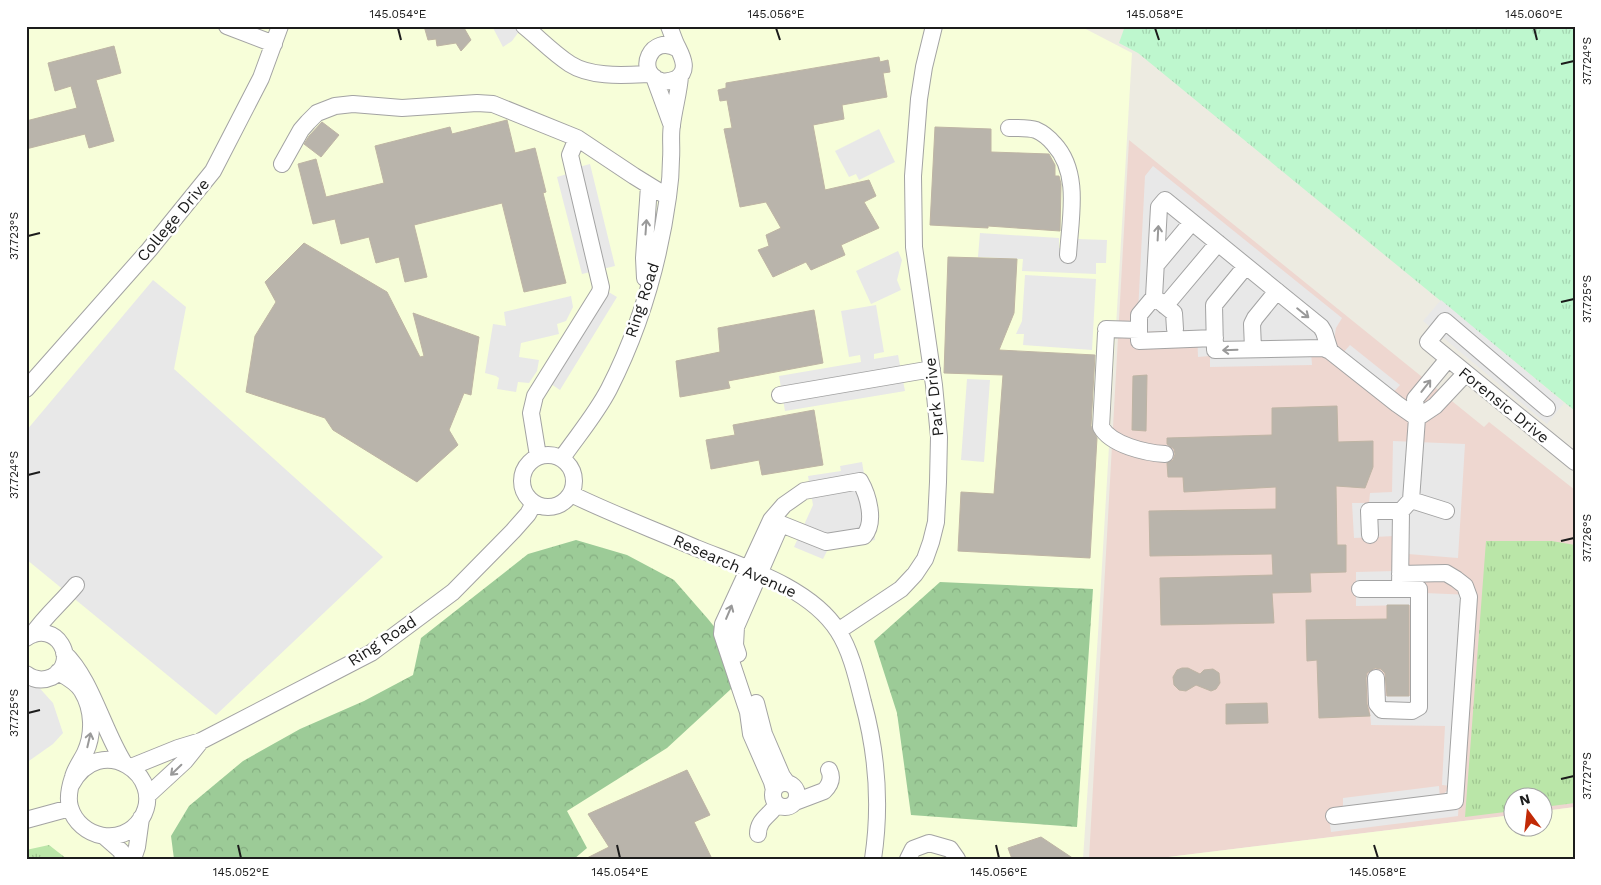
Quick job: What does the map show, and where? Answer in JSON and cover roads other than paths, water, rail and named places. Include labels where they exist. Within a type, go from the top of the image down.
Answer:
[{"type":"street","points":[[227,26],[274,44]]},
{"type":"street","name":"College Drive","points":[[26,389],[149,250],[214,171],[250,101],[280,26]]},
{"type":"street","points":[[524,26],[538,32],[570,64],[589,72],[653,76],[664,82],[680,76],[684,65],[682,54],[678,49],[670,26]]},
{"type":"street","points":[[653,76],[647,64],[653,51],[659,26]]},
{"type":"street","name":"Park Drive","points":[[838,631],[901,589],[915,574],[925,559],[932,542],[936,522],[939,457],[936,397],[914,247],[913,176],[924,67],[934,26]]},
{"type":"street","points":[[608,73],[628,66],[667,44],[678,49]]},
{"type":"street","name":"Ring Road","points":[[653,76],[672,126]]},
{"type":"street","name":"Ring Road","points":[[562,458],[592,418],[608,389],[623,356],[646,293],[657,252],[668,197],[672,126],[680,76]]},
{"type":"street","points":[[282,164],[301,130],[317,113],[325,109],[343,104],[402,108],[493,104],[577,138],[668,197]]},
{"type":"street","points":[[1009,128],[1034,129],[1042,133],[1049,138],[1064,157],[1071,181],[1068,255]]},
{"type":"street","points":[[538,456],[530,413],[536,396],[600,292],[601,287],[570,154],[577,138]]},
{"type":"street","points":[[646,293],[644,258],[649,186]]},
{"type":"street","points":[[1175,329],[1174,313],[1160,302],[1156,265],[1159,206],[1165,200],[1321,327],[1330,351]]},
{"type":"street","points":[[1156,265],[1192,222]]},
{"type":"street","points":[[1215,338],[1139,341],[1139,315],[1160,302],[1218,243]]},
{"type":"street","points":[[1246,266],[1214,305],[1216,350],[1313,347],[1330,351],[1417,418]]},
{"type":"street","points":[[1253,349],[1252,324],[1277,291]]},
{"type":"street","name":"Forensic Drive","points":[[1547,408],[1446,322],[1428,342],[1575,462]]},
{"type":"street","points":[[1139,330],[1106,331],[1101,427],[1114,440],[1141,451],[1165,454]]},
{"type":"street","points":[[1400,582],[1406,505],[1417,418],[1415,399],[1448,359]]},
{"type":"street","points":[[780,395],[932,369]]},
{"type":"street","points":[[1417,418],[1435,406],[1466,373]]},
{"type":"street","points":[[554,455],[562,458],[568,463],[575,478],[571,494],[558,506],[542,507],[534,503],[524,490],[522,482],[526,467],[538,456],[554,455]]},
{"type":"street","points":[[758,834],[760,822],[772,812],[782,776],[764,734],[759,710],[735,645],[734,634],[736,626],[754,572],[776,522],[784,505],[795,495],[804,491],[860,481],[868,503],[870,517],[867,532],[864,536],[832,542],[826,542],[776,522]]},
{"type":"street","name":"Research Avenue","points":[[571,494],[597,507],[754,572],[804,596],[829,620],[838,631],[856,676],[870,724],[877,794],[873,859]]},
{"type":"street","name":"Ring Road","points":[[128,765],[202,741],[371,653],[453,592],[513,531],[528,514],[534,503]]},
{"type":"street","points":[[1370,535],[1369,511],[1406,505],[1446,511]]},
{"type":"street","points":[[1334,816],[1455,801],[1469,597],[1464,586],[1456,578],[1446,573],[1360,589]]},
{"type":"street","points":[[1376,678],[1377,704],[1382,710],[1412,711],[1419,708],[1419,589],[1400,582]]},
{"type":"street","points":[[29,636],[45,616],[62,602],[76,584]]},
{"type":"street","points":[[50,635],[62,602]]},
{"type":"street","points":[[29,636],[41,633],[50,635],[58,640],[64,653],[77,668],[108,735],[128,765],[139,775],[144,785],[147,796],[146,807],[141,818],[137,847],[133,859]]},
{"type":"street","points":[[26,674],[43,680],[54,676],[64,662],[64,653]]},
{"type":"street","points":[[58,672],[82,691],[91,716],[91,731],[86,752],[73,775],[69,800],[70,808],[77,822],[90,833],[106,837],[126,832],[141,818]]},
{"type":"street","name":"Ring Road","points":[[147,796],[185,761],[202,741]]},
{"type":"street","points":[[72,785],[76,775],[93,763],[103,760],[114,760],[128,765]]},
{"type":"street","points":[[779,792],[794,787],[798,795],[795,802],[827,787],[831,779],[829,770]]},
{"type":"street","points":[[26,820],[70,808]]},
{"type":"street","points":[[106,837],[121,851],[124,859]]},
{"type":"street","points":[[908,859],[913,849],[929,843],[950,848],[957,859]]}]
